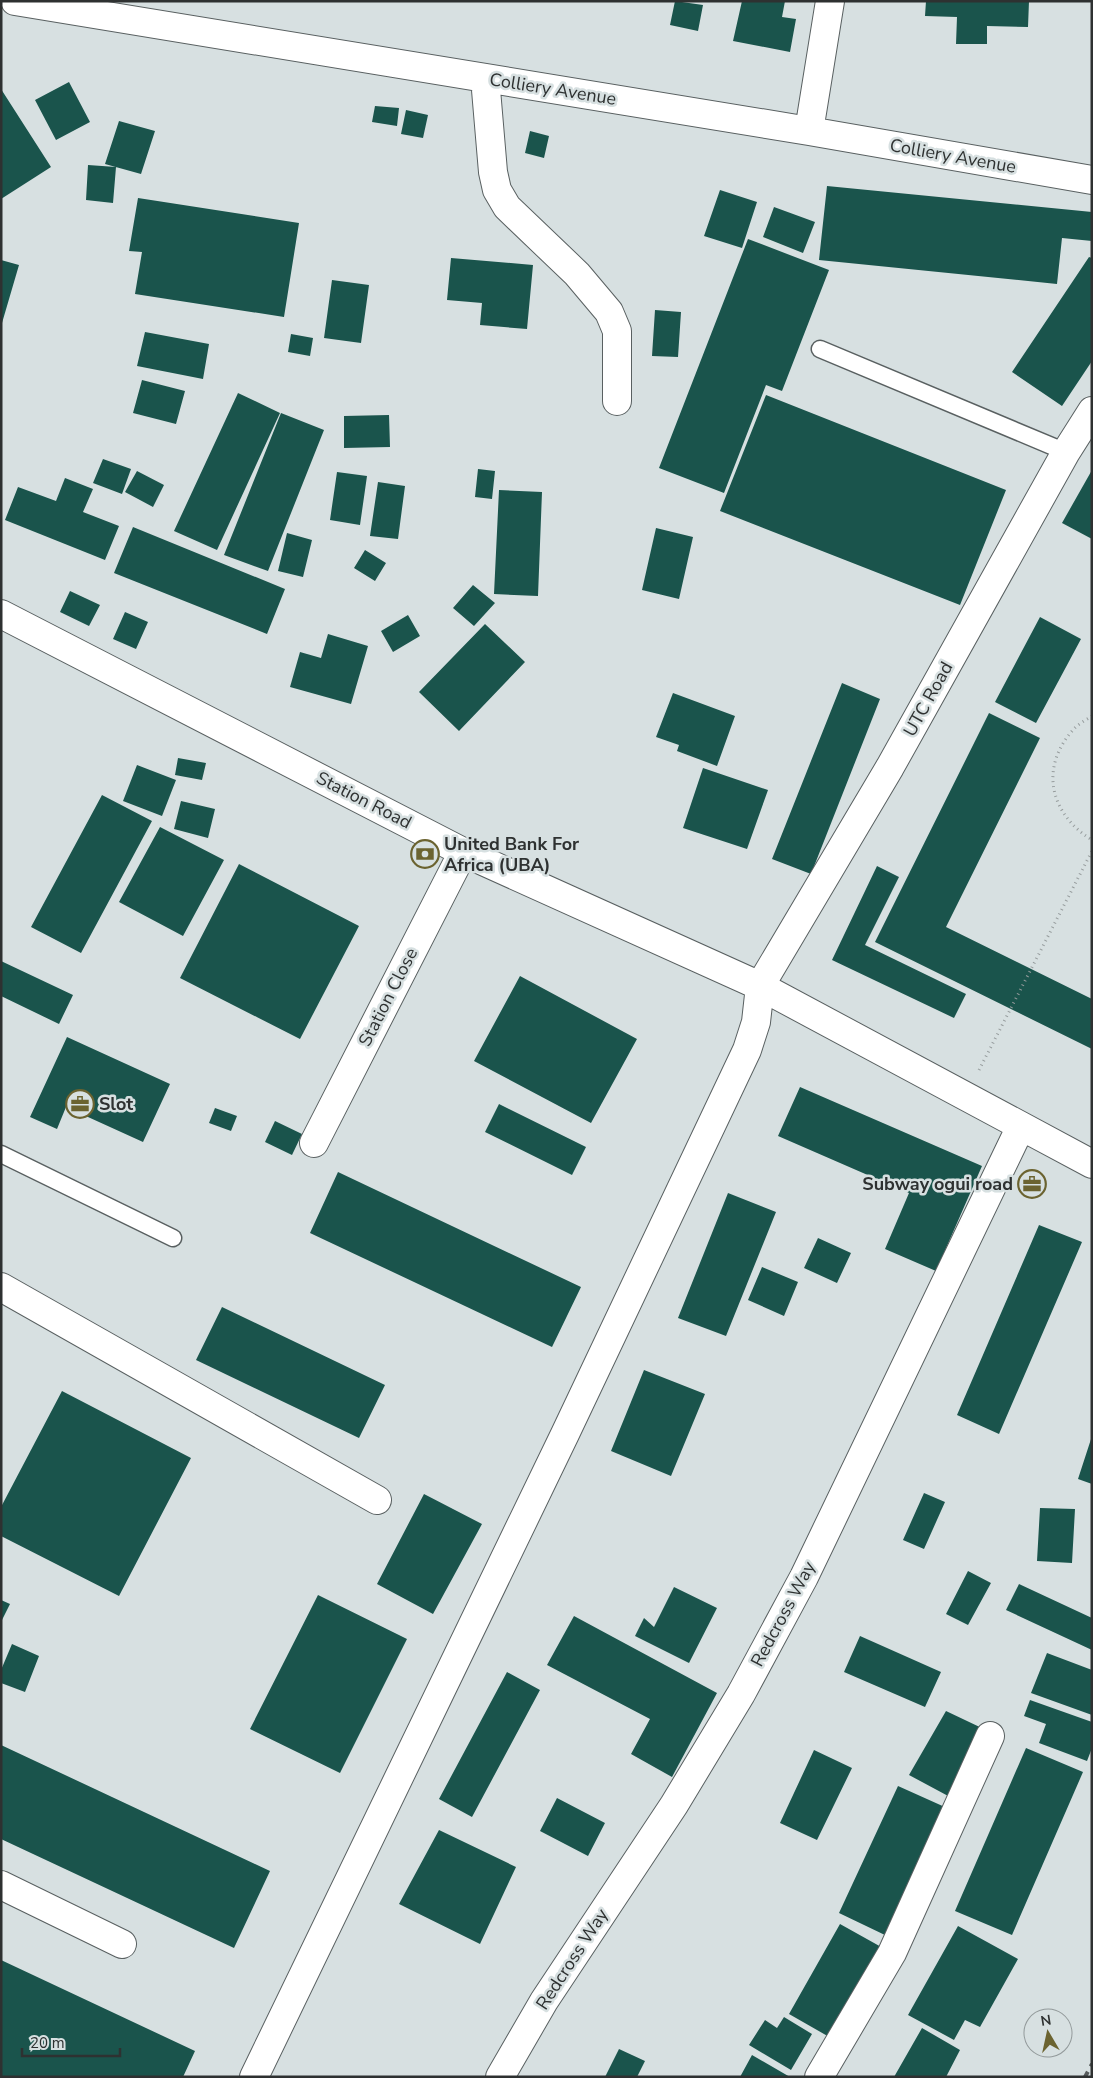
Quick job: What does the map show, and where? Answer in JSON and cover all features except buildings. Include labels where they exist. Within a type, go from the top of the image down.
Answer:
[{"type":"street","name":"Colliery Avenue","points":[[15,1],[809,131],[1092,180]]},
{"type":"street","points":[[809,131],[830,1]]},
{"type":"street","points":[[485,78],[493,172],[497,190],[507,207],[577,274],[609,312],[617,331],[617,401]]},
{"type":"street","name":"UTC Road","points":[[760,986],[890,766],[1066,452],[1092,411]]},
{"type":"street","name":"Station Road","points":[[1,614],[463,852],[760,986],[1092,1164]]},
{"type":"street","name":"Station Close","points":[[314,1143],[463,852]]},
{"type":"street","points":[[254,2077],[561,1443],[747,1050],[756,1022],[760,986]]},
{"type":"street","name":"Redcross Way","points":[[500,2077],[544,2001],[674,1805],[741,1694],[804,1577],[1020,1126]]},
{"type":"street","points":[[1,1287],[377,1500]]},
{"type":"street","points":[[818,2077],[892,1953],[990,1736]]},
{"type":"street","points":[[1,1885],[122,1944]]},
{"type":"lane","points":[[820,349],[1066,452]]},
{"type":"lane","points":[[1,1154],[173,1238]]},
{"type":"path","points":[[1092,716],[1074,728],[1060,747],[1054,768],[1054,791],[1062,813],[1076,830],[1092,840]]},
{"type":"path","points":[[965,1096],[1092,851]]},
{"type":"railway","points":[[1085,2077],[1092,2064]]},
{"type":"place","name":"United Bank For Africa (UBA)","points":[[425,854]]},
{"type":"place","name":"Slot","points":[[80,1104]]},
{"type":"place","name":"Subway ogui road","points":[[1032,1184]]}]
